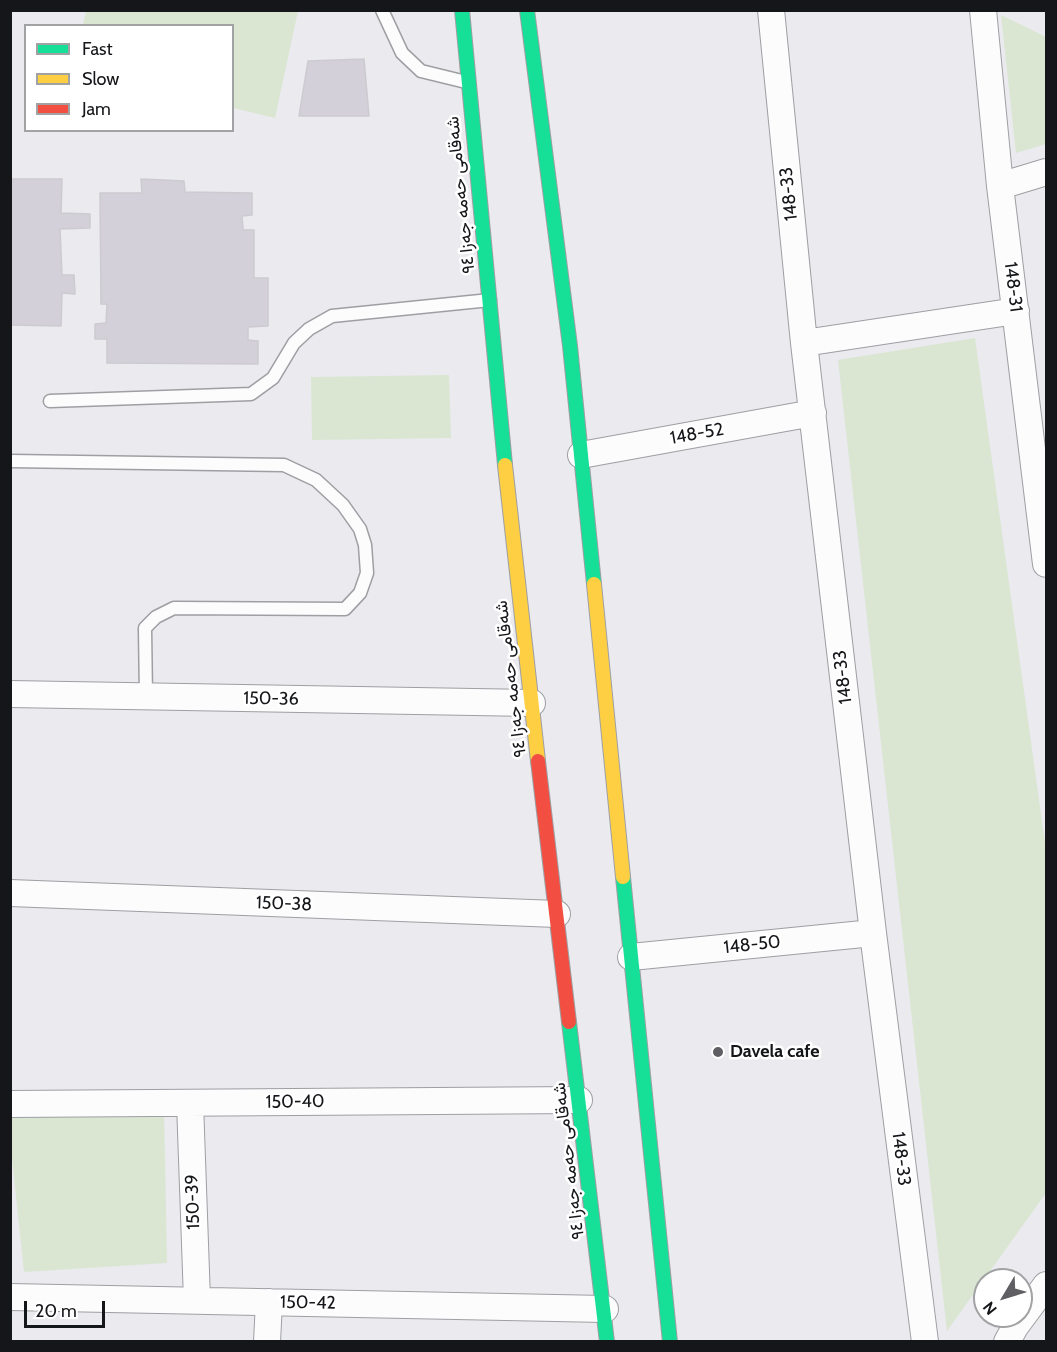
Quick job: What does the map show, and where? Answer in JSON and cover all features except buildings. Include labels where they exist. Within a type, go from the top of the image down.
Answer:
[{"type":"main road","name":"شەقامی حەمە جەزا ٩٤","points":[[462,10],[467,83],[491,300],[514,556],[607,1341]]},
{"type":"main road","points":[[527,10],[570,346],[670,1341]]},
{"type":"street","name":"148-33","points":[[771,10],[804,343],[873,933],[924,1341]]},
{"type":"street","name":"148-31","points":[[983,10],[1000,186],[1016,312],[1036,395],[1047,564]]},
{"type":"street","points":[[1000,186],[1047,172]]},
{"type":"street","points":[[804,343],[1016,312]]},
{"type":"street","name":"148-52","points":[[581,455],[813,413]]},
{"type":"street","name":"150-36","points":[[10,694],[532,703]]},
{"type":"street","name":"150-38","points":[[10,893],[557,914]]},
{"type":"street","name":"148-50","points":[[631,957],[873,933]]},
{"type":"street","name":"150-40","points":[[10,1104],[579,1100]]},
{"type":"street","name":"150-39","points":[[190,1103],[197,1300]]},
{"type":"street","points":[[1007,1341],[1047,1285]]},
{"type":"street","name":"150-42","points":[[10,1297],[605,1310]]},
{"type":"street","points":[[267,1341],[269,1302]]},
{"type":"lane","points":[[382,10],[402,53],[422,70],[467,83]]},
{"type":"lane","points":[[50,401],[252,394],[273,378],[294,343],[301,336],[332,316],[491,300]]},
{"type":"lane","points":[[10,460],[284,465],[316,480],[343,505],[360,529],[365,545],[367,573],[360,593],[345,609],[174,608],[156,617],[145,628],[147,697]]},
{"type":"green space","points":[[86,11],[298,11],[275,118],[234,108],[234,24],[83,24]]},
{"type":"green space","points":[[1001,15],[1046,37],[1046,144],[1016,153]]},
{"type":"green space","points":[[975,338],[1046,850],[1046,1193],[992,1268],[973,1268],[973,1295],[947,1331],[838,360]]},
{"type":"green space","points":[[449,375],[451,438],[312,440],[311,377]]},
{"type":"green space","points":[[164,1108],[167,1263],[24,1272],[11,1149],[10,1109]]},
{"type":"traffic: fast","points":[[462,10],[505,465]]},
{"type":"traffic: fast","points":[[527,10],[570,346],[594,584]]},
{"type":"traffic: fast","points":[[623,877],[670,1342]]},
{"type":"traffic: fast","points":[[569,1022],[607,1342]]},
{"type":"traffic: slow","points":[[505,465],[538,761]]},
{"type":"traffic: slow","points":[[594,584],[623,877]]},
{"type":"traffic: jam","points":[[538,761],[569,1022]]},
{"type":"place","name":"Davela cafe","points":[[718,1052]]}]
